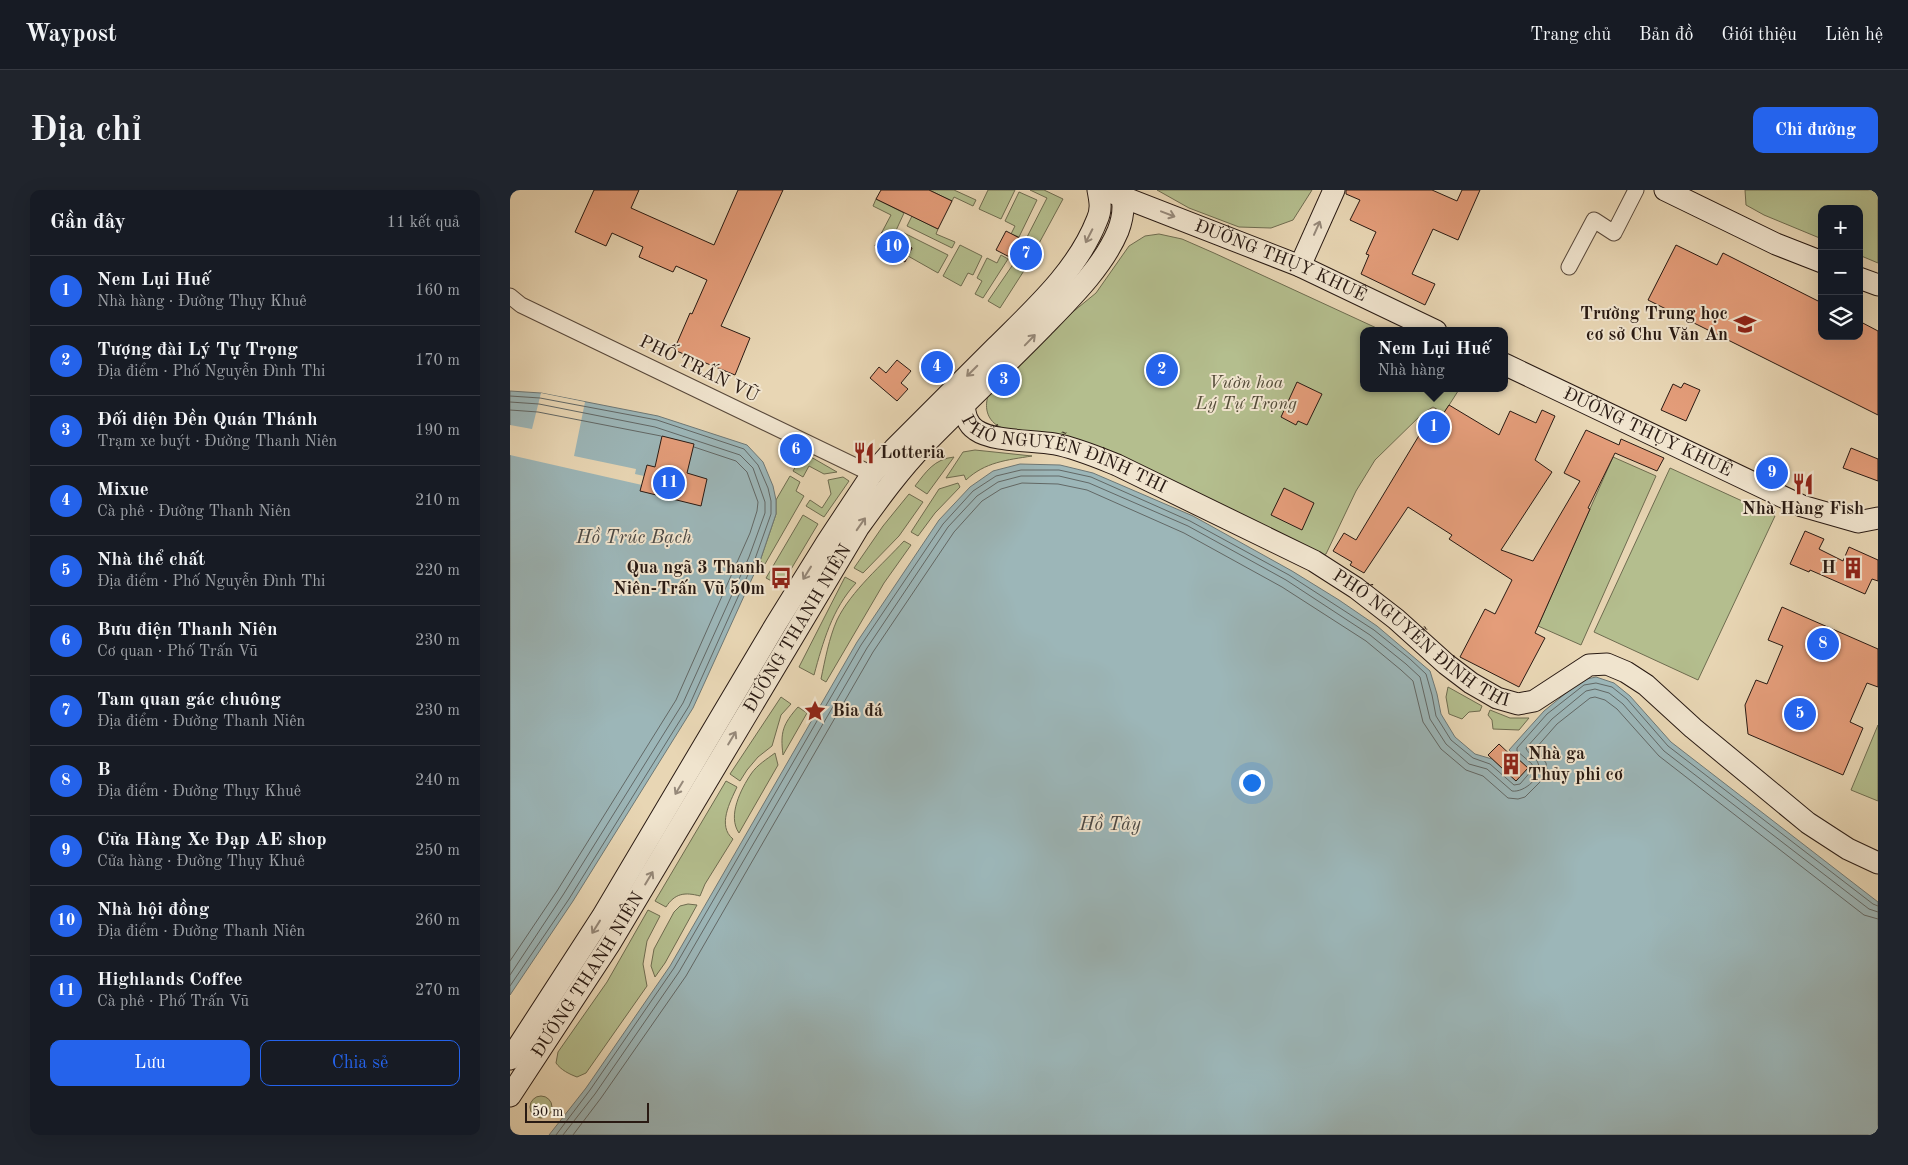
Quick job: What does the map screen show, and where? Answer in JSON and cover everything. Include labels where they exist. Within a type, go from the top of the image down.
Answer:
[{"type":"main road","name":"ĐƯỜNG THANH NIÊN","points":[[510,1059],[602,918],[781,616],[849,506],[872,474],[894,449],[1037,306],[1066,273],[1084,247],[1098,219],[1101,205],[1098,190]]},
{"type":"main road","points":[[1300,266],[1334,190]]},
{"type":"main road","points":[[1665,190],[1776,244],[1818,260]]},
{"type":"main road","name":"ĐƯỜNG THANH NIÊN","points":[[510,1096],[610,945],[858,528],[903,468],[1087,280],[1117,232],[1123,215],[1116,192]]},
{"type":"main road","name":"ĐƯỜNG THỤY KHUÊ","points":[[1116,192],[1300,266],[1428,327]]},
{"type":"main road","points":[[1863,279],[1878,285]]},
{"type":"main road","name":"ĐƯỜNG THỤY KHUÊ","points":[[1508,366],[1802,506],[1858,522],[1878,518]]},
{"type":"main road","name":"PHỐ NGUYỄN ĐÌNH THI","points":[[964,404],[968,422],[982,434],[1057,445],[1086,453],[1116,465],[1314,561],[1356,588],[1390,614],[1446,664],[1471,683],[1497,698],[1518,704],[1534,701],[1589,665],[1607,664],[1626,672],[1646,685],[1693,728],[1808,823],[1848,849],[1878,863]]},
{"type":"street","points":[[1569,267],[1594,220],[1614,233],[1636,190]]},
{"type":"street","name":"PHỐ TRẤN VŨ","points":[[510,296],[521,305],[872,474]]},
{"type":"green space","points":[[929,190],[954,190],[976,200],[973,206],[954,197],[952,201]]},
{"type":"green space","points":[[988,190],[1015,190],[1001,219],[979,209]]},
{"type":"green space","points":[[1030,190],[1044,190],[1063,199],[1037,247],[1025,241],[1047,198]]},
{"type":"green space","points":[[1157,190],[1312,190],[1293,220],[1271,228],[1239,227],[1189,208]]},
{"type":"green space","points":[[1745,190],[1878,190],[1878,263],[1863,257],[1863,205],[1818,205],[1818,237],[1764,215],[1746,205]]},
{"type":"green space","points":[[1019,192],[1037,200],[1019,237],[1011,234],[1015,226],[1005,221]]},
{"type":"green space","points":[[876,199],[904,213],[893,237],[882,232],[891,215],[873,206]]},
{"type":"green space","points":[[912,216],[938,229],[936,234],[955,242],[952,248],[907,226]]},
{"type":"green space","points":[[904,233],[948,255],[938,273],[908,256],[912,248],[900,241]]},
{"type":"green space","name":"Vườn hoa Lý Tự Trọng","points":[[1159,234],[1182,239],[1374,327],[1360,327],[1360,392],[1457,392],[1444,413],[1433,407],[1423,413],[1375,460],[1356,491],[1326,554],[1323,555],[1000,427],[990,418],[986,405],[988,396],[1074,311],[1096,293],[1129,246],[1145,236]]},
{"type":"green space","points":[[960,245],[982,256],[973,275],[968,273],[961,286],[943,276]]},
{"type":"green space","points":[[1001,255],[1008,259],[983,298],[975,294],[982,281],[977,278],[987,258],[997,263]]},
{"type":"green space","points":[[1016,260],[1027,266],[1000,308],[988,301]]},
{"type":"green space","points":[[975,450],[1032,456],[989,466],[981,469],[966,480],[964,475],[946,478],[963,452]]},
{"type":"green space","points":[[804,453],[837,472],[824,474],[809,466],[803,477],[793,471]]},
{"type":"green space","points":[[954,457],[927,494],[915,486],[936,463]]},
{"type":"green space","points":[[1613,457],[1656,476],[1581,645],[1538,626]]},
{"type":"green space","points":[[1670,468],[1775,516],[1698,680],[1594,632]]},
{"type":"green space","points":[[790,476],[800,482],[796,491],[804,496],[765,564],[760,561],[776,514],[776,500]]},
{"type":"green space","points":[[843,477],[849,481],[824,517],[806,506],[810,500],[822,508],[831,494],[828,480]]},
{"type":"green space","points":[[958,483],[960,487],[935,513],[918,536],[911,532],[939,489]]},
{"type":"green space","points":[[909,494],[923,502],[899,536],[863,573],[854,568],[883,526]]},
{"type":"green space","points":[[803,515],[818,524],[781,586],[766,578]]},
{"type":"green space","points":[[904,541],[911,545],[884,583],[826,682],[821,679],[829,642],[843,609],[859,588]]},
{"type":"green space","points":[[845,577],[856,583],[841,604],[829,626],[814,675],[799,667]]},
{"type":"green space","points":[[1448,687],[1482,706],[1480,711],[1469,712],[1462,719],[1449,714],[1446,697]]},
{"type":"green space","points":[[781,697],[791,704],[781,715],[772,746],[758,757],[740,781],[730,774]]},
{"type":"green space","points":[[798,707],[807,713],[783,755],[782,734],[789,718]]},
{"type":"green space","points":[[1490,710],[1510,718],[1529,718],[1519,730],[1493,729],[1492,720],[1488,715]]},
{"type":"green space","points":[[1878,725],[1878,801],[1851,790]]},
{"type":"green space","points":[[775,753],[778,765],[739,833],[734,819],[740,795],[753,771]]},
{"type":"green space","points":[[726,781],[737,787],[728,807],[725,821],[728,834],[733,839],[705,884],[700,896],[685,894],[677,896],[666,907],[655,901]]},
{"type":"green space","points":[[688,904],[697,905],[665,963],[655,977],[651,966],[654,949],[674,912],[680,906]]},
{"type":"green space","points":[[648,910],[660,916],[647,941],[643,964],[647,986],[586,1073],[577,1077],[571,1075],[556,1063],[558,1052],[607,982]]},
{"type":"green space","points":[[541,1096],[549,1099],[552,1107],[549,1115],[541,1118],[533,1115],[530,1107],[533,1099]]},
{"type":"water","name":"Hồ Trúc Bạch","points":[[510,391],[541,393],[658,416],[747,445],[763,462],[773,486],[776,514],[760,561],[693,708],[573,901],[510,995]]},
{"type":"water","name":"Hồ Tây","points":[[1020,464],[1060,465],[1093,473],[1193,516],[1292,571],[1339,600],[1377,626],[1430,671],[1441,714],[1455,737],[1475,754],[1492,759],[1516,781],[1528,768],[1509,750],[1544,711],[1582,680],[1596,677],[1614,683],[1630,696],[1671,742],[1878,902],[1878,1135],[549,1135],[586,1088],[670,966],[857,642],[939,520],[970,487],[993,471]]},
{"type":"pier","points":[[541,393],[585,402],[574,456],[636,469],[635,474],[644,476],[642,485],[510,455],[510,425],[532,429]]},
{"type":"building","points":[[594,190],[639,190],[631,208],[714,245],[738,190],[783,190],[721,326],[750,338],[735,375],[674,350],[707,280],[676,266],[673,272],[639,257],[643,247],[612,233],[606,246],[575,232]]},
{"type":"building","points":[[881,190],[929,190],[952,201],[938,229],[876,199]]},
{"type":"building","points":[[1346,190],[1432,190],[1457,201],[1462,190],[1480,190],[1458,240],[1433,229],[1412,274],[1435,284],[1425,305],[1361,274],[1369,255],[1366,254],[1376,232],[1350,220],[1360,200],[1346,194]]},
{"type":"building","points":[[1006,231],[1037,247],[1027,266],[996,250]]},
{"type":"building","points":[[882,232],[912,248],[905,262],[875,246]]},
{"type":"building","name":"Trường Trung học cơ sở Chu Văn An","points":[[1676,245],[1717,265],[1723,253],[1818,301],[1818,340],[1863,340],[1863,323],[1878,331],[1878,415],[1648,300]]},
{"type":"building","points":[[897,360],[911,371],[901,383],[908,389],[897,401],[870,378],[879,367],[886,373]]},
{"type":"building","points":[[1297,382],[1322,394],[1307,425],[1298,421],[1296,425],[1281,417]]},
{"type":"building","points":[[1684,383],[1700,390],[1686,421],[1661,410],[1673,384],[1681,388]]},
{"type":"building","points":[[1449,405],[1499,435],[1510,411],[1536,423],[1542,410],[1555,416],[1535,460],[1552,472],[1501,550],[1533,561],[1580,481],[1564,473],[1586,430],[1619,445],[1621,439],[1664,458],[1657,471],[1615,453],[1588,508],[1590,509],[1535,633],[1545,638],[1519,687],[1460,657],[1485,609],[1495,614],[1512,580],[1449,539],[1452,535],[1408,507],[1364,573],[1350,565],[1352,562],[1333,551],[1344,533],[1356,540],[1435,409],[1443,414]]},
{"type":"building","points":[[662,436],[694,444],[687,473],[707,479],[701,506],[640,491],[647,465],[655,467]]},
{"type":"building","points":[[1851,448],[1878,459],[1878,481],[1843,468]]},
{"type":"building","points":[[1284,488],[1314,503],[1302,530],[1271,515]]},
{"type":"building","points":[[1805,531],[1824,539],[1819,549],[1843,561],[1849,547],[1878,560],[1878,581],[1872,579],[1865,594],[1810,570],[1809,572],[1790,564]]},
{"type":"building","points":[[1782,607],[1878,649],[1878,687],[1867,683],[1850,722],[1863,728],[1843,775],[1748,734],[1745,705],[1756,680],[1767,684],[1783,646],[1768,640]]},
{"type":"building","name":"Nhà ga Thủy phi cơ","points":[[1499,744],[1528,768],[1516,781],[1488,755]]},
{"type":"place","name":"Nhà hội đồng","points":[[893,247]]},
{"type":"place","name":"Tam quan gác chuông","points":[[1026,254]]},
{"type":"place","name":"Trường Trung học cơ sở Chu Văn An","points":[[1745,324]]},
{"type":"place","name":"Mixue","points":[[937,367]]},
{"type":"place","name":"Tượng đài Lý Tự Trọng","points":[[1162,370]]},
{"type":"place","name":"Đối diện Đền Quán Thánh","points":[[1004,380]]},
{"type":"place","name":"Nem Lụi Huế","points":[[1434,427]]},
{"type":"place","name":"Bưu điện Thanh Niên","points":[[796,450]]},
{"type":"place","name":"Lotteria","points":[[864,453]]},
{"type":"place","name":"Cửa Hàng Xe Đạp AE shop","points":[[1772,473]]},
{"type":"place","name":"Highlands Coffee","points":[[669,483]]},
{"type":"place","name":"Nhà Hàng Fish","points":[[1803,484]]},
{"type":"place","name":"H","points":[[1853,568]]},
{"type":"place","name":"Qua ngã 3 Thanh Niên-Trấn Vũ 50m","points":[[781,578]]},
{"type":"place","name":"B","points":[[1823,644]]},
{"type":"place","name":"Bia đá","points":[[815,711]]},
{"type":"place","name":"Nhà thể chất","points":[[1800,714]]},
{"type":"place","name":"Nhà ga Thủy phi cơ","points":[[1511,764]]}]
